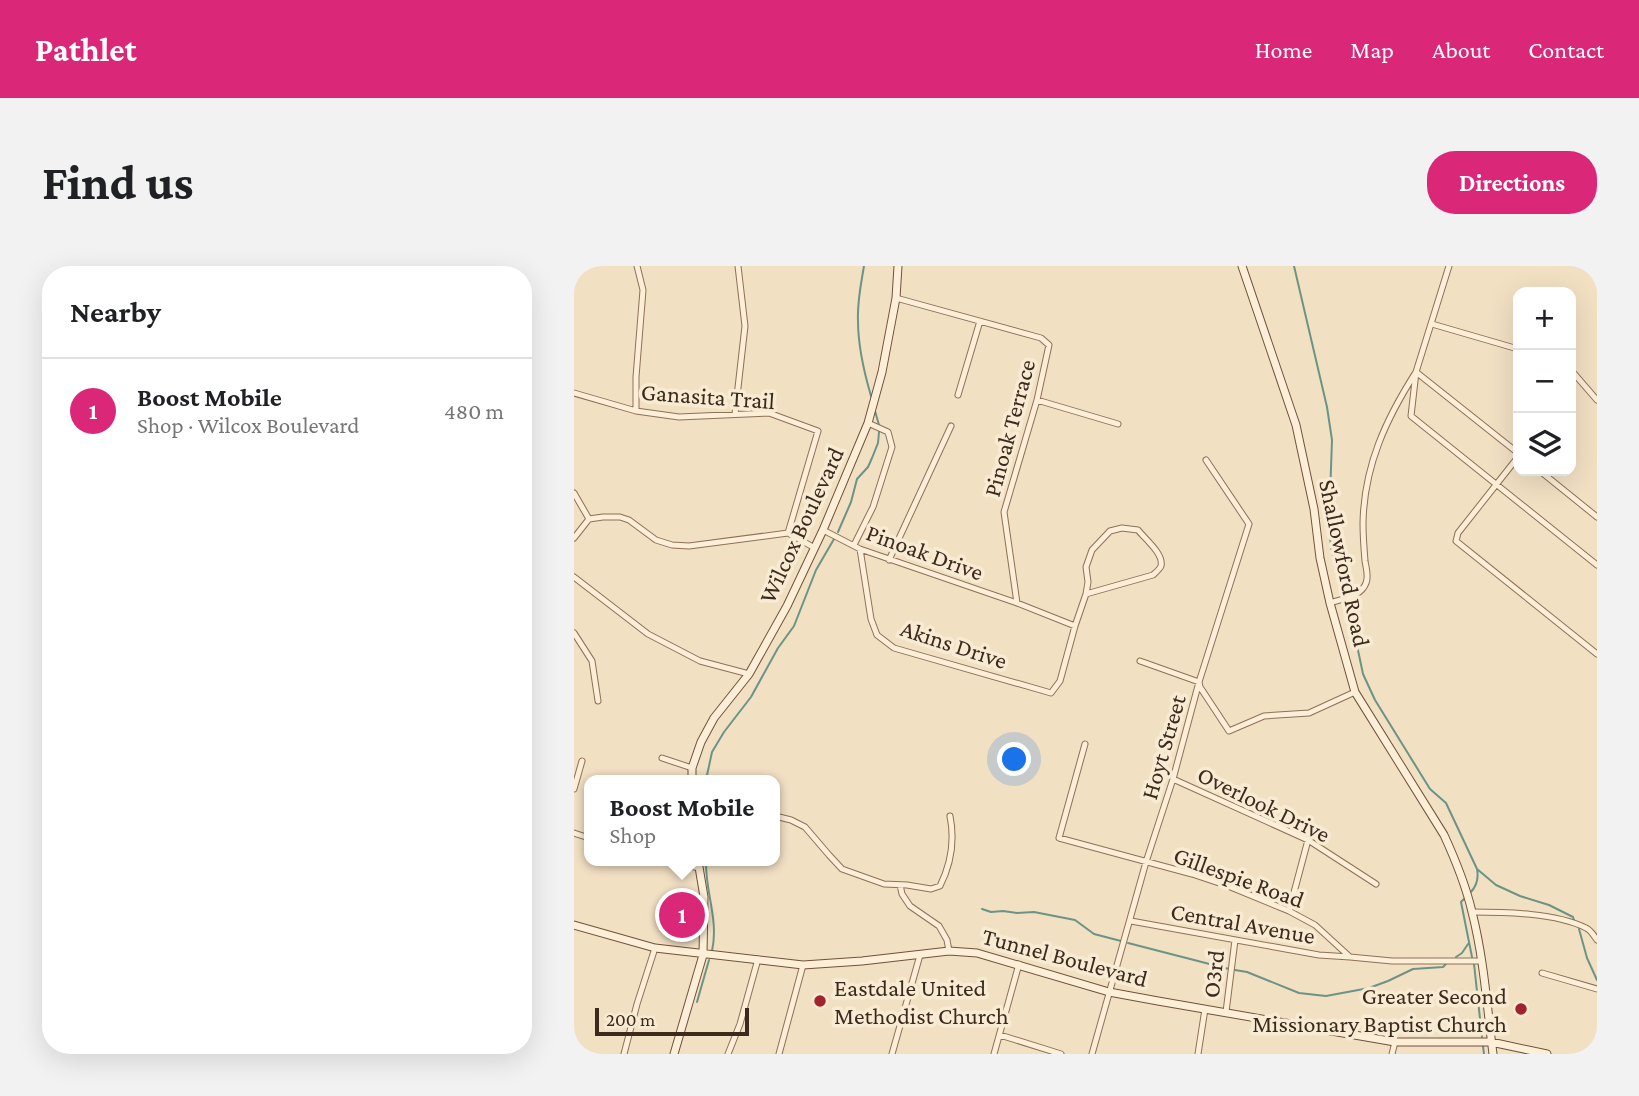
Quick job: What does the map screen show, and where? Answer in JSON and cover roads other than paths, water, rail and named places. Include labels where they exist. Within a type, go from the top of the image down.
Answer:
[{"type":"main road","name":"Wilcox Boulevard","points":[[692,775],[701,742],[714,718],[749,674],[787,606],[823,530],[868,423],[896,298],[898,266]]},
{"type":"main road","name":"Shallowford Road","points":[[1242,266],[1296,425],[1314,509],[1320,558],[1355,692],[1444,835],[1472,912],[1493,1054]]},
{"type":"main road","points":[[674,1054],[704,954],[704,897],[699,866]]},
{"type":"main road","name":"Tunnel Boulevard","points":[[574,925],[655,948],[803,965],[948,951],[977,953],[1109,992],[1395,1042],[1491,1042],[1547,1054]]},
{"type":"street","points":[[636,411],[643,290],[637,266]]},
{"type":"street","points":[[735,414],[745,326],[738,266]]},
{"type":"street","points":[[1449,266],[1416,372],[1411,416],[1597,565]]},
{"type":"street","points":[[896,298],[980,321],[958,395]]},
{"type":"street","name":"Pinoak Terrace","points":[[980,321],[1041,338],[1049,345],[1037,400],[1004,513],[1017,603]]},
{"type":"street","points":[[1432,324],[1513,348]]},
{"type":"street","points":[[1330,603],[1354,596],[1363,590],[1368,580],[1363,521],[1367,480],[1389,416],[1416,372]]},
{"type":"street","points":[[1416,372],[1513,451]]},
{"type":"street","points":[[1576,376],[1597,400]]},
{"type":"street","name":"Ganasita Trail","points":[[574,393],[636,411],[678,417],[769,413],[818,431],[788,533]]},
{"type":"street","points":[[1037,400],[1118,424]]},
{"type":"street","points":[[857,547],[892,447],[888,432],[868,423]]},
{"type":"street","points":[[889,560],[951,426]]},
{"type":"street","name":"Hoyt Street","points":[[1092,1054],[1199,682],[1249,524],[1206,460]]},
{"type":"street","points":[[1513,462],[1458,533],[1456,541],[1597,654]]},
{"type":"street","points":[[1546,476],[1597,517]]},
{"type":"street","points":[[574,493],[589,519]]},
{"type":"street","points":[[574,538],[589,519],[620,517],[629,520],[656,540],[672,545],[689,546],[788,533],[814,547]]},
{"type":"street","points":[[1074,626],[1086,594],[1086,566],[1092,550],[1110,531],[1122,528],[1138,530],[1159,555],[1161,565],[1153,575],[1086,594]]},
{"type":"street","name":"Pinoak Drive","points":[[823,530],[889,560],[1017,603],[1074,626]]},
{"type":"street","name":"Akins Drive","points":[[857,547],[871,619],[877,635],[894,648],[1051,693],[1060,681],[1074,626]]},
{"type":"street","points":[[574,577],[648,634],[701,661],[749,674]]},
{"type":"street","points":[[574,633],[592,661],[598,701]]},
{"type":"street","points":[[1140,661],[1199,682],[1229,731],[1264,716],[1309,713],[1355,692]]},
{"type":"street","name":"Gillespie Road","points":[[1085,744],[1059,838],[1206,879],[1289,911],[1315,925],[1350,957]]},
{"type":"street","points":[[662,758],[692,768]]},
{"type":"street","points":[[574,789],[582,761]]},
{"type":"street","name":"Overlook Drive","points":[[1173,779],[1308,840],[1376,884]]},
{"type":"street","points":[[780,817],[805,827],[842,869],[884,884],[931,890],[940,886],[948,871],[953,830],[950,816]]},
{"type":"street","points":[[1289,911],[1308,840]]},
{"type":"street","points":[[900,885],[910,906],[939,926],[947,940],[948,951]]},
{"type":"street","points":[[1472,912],[1512,912],[1565,920],[1589,929],[1597,940]]},
{"type":"street","name":"Central Avenue","points":[[1131,921],[1320,955],[1350,957]]},
{"type":"street","name":"O3rd","points":[[1226,1012],[1235,940]]},
{"type":"street","points":[[624,1054],[655,948]]},
{"type":"street","points":[[892,1054],[920,955]]},
{"type":"street","points":[[1350,957],[1392,961],[1481,961]]},
{"type":"street","points":[[728,1054],[740,1024],[758,959]]},
{"type":"street","points":[[994,1054],[1019,964]]},
{"type":"street","points":[[779,1054],[803,965]]},
{"type":"street","points":[[1542,974],[1597,989]]},
{"type":"street","points":[[1198,1054],[1205,1009]]},
{"type":"street","points":[[1000,1035],[1060,1054]]},
{"type":"street","points":[[1392,1054],[1395,1042]]},
{"type":"waterway","points":[[864,266],[858,330],[871,396]]},
{"type":"waterway","points":[[1294,266],[1327,407],[1332,440],[1329,524],[1331,547],[1342,594]]},
{"type":"waterway","points":[[875,411],[879,425]]},
{"type":"waterway","points":[[838,532],[851,502],[857,479],[872,458],[879,432]]},
{"type":"waterway","points":[[707,775],[712,752],[751,697],[778,648],[794,626],[816,570],[834,539]]},
{"type":"waterway","points":[[1344,601],[1363,674],[1375,700],[1430,789],[1446,803],[1477,869],[1477,882],[1470,893]]},
{"type":"waterway","points":[[706,866],[714,928],[712,951]]},
{"type":"waterway","points":[[1477,869],[1496,885],[1549,905],[1574,920]]},
{"type":"waterway","points":[[1465,898],[1461,902],[1472,957]]},
{"type":"waterway","points":[[982,909],[991,912],[1034,912],[1075,920],[1094,934],[1121,941]]},
{"type":"waterway","points":[[1579,929],[1587,958],[1597,980]]},
{"type":"waterway","points":[[1128,943],[1229,969]]},
{"type":"waterway","points":[[1456,957],[1468,944]]},
{"type":"waterway","points":[[697,1002],[709,960]]},
{"type":"waterway","points":[[1235,970],[1247,972],[1299,993],[1326,996],[1369,988],[1413,969],[1443,967],[1446,964]]},
{"type":"waterway","points":[[1474,964],[1482,1037]]},
{"type":"waterway","points":[[1483,1046],[1484,1054]]},
{"type":"place","name":"Boost Mobile","points":[[682,915]]},
{"type":"place","name":"Eastdale United Methodist Church","points":[[820,1001]]},
{"type":"place","name":"Greater Second Missionary Baptist Church","points":[[1521,1009]]}]
